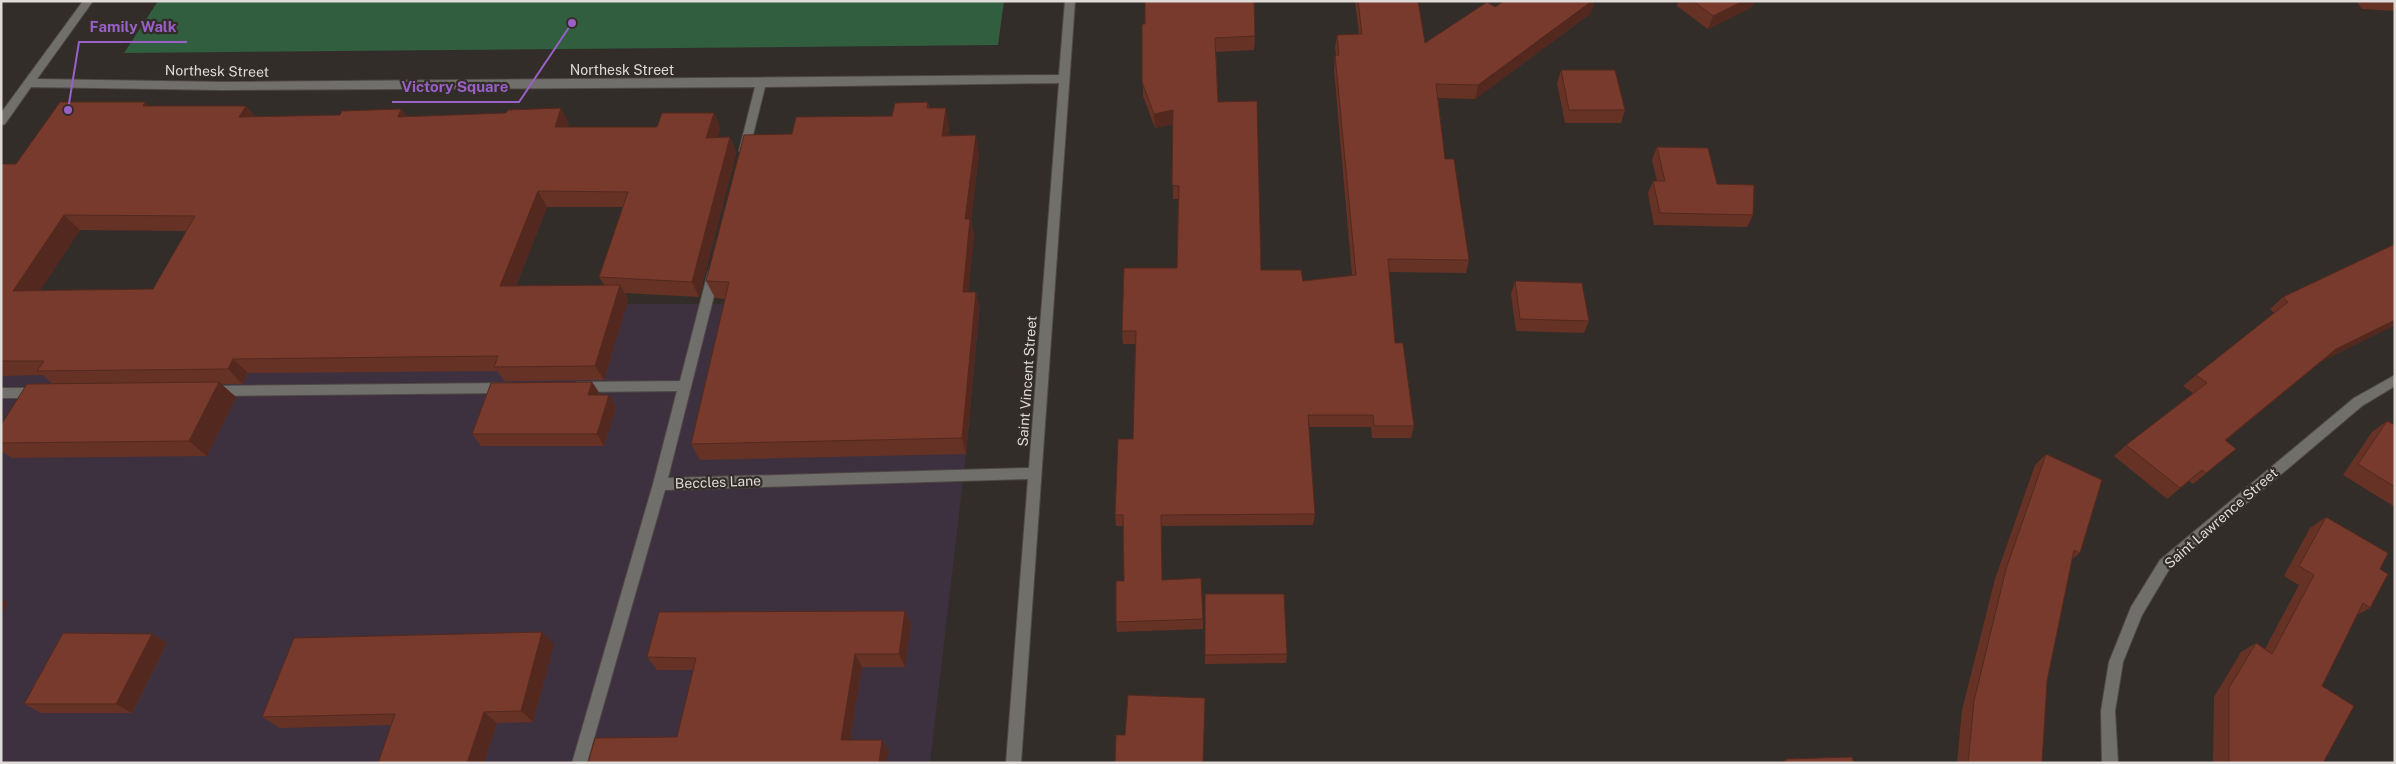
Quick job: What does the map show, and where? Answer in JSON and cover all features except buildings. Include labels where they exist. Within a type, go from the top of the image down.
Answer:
[{"type":"street","points":[[1,121],[88,1]]},
{"type":"street","name":"Saint Vincent Street","points":[[1013,763],[1070,1]]},
{"type":"street","name":"Northesk Street","points":[[30,83],[222,86],[1064,79]]},
{"type":"street","points":[[742,160],[761,83]]},
{"type":"street","points":[[660,484],[716,264]]},
{"type":"street","name":"Saint Lawrence Street","points":[[2110,763],[2108,711],[2116,662],[2136,612],[2165,564],[2358,402],[2395,380]]},
{"type":"street","points":[[566,387],[685,386]]},
{"type":"street","points":[[199,391],[516,387]]},
{"type":"street","points":[[1,393],[51,392]]},
{"type":"street","name":"Beccles Lane","points":[[579,763],[660,484],[1035,473]]},
{"type":"shaded area","points":[[1,302],[980,305],[966,454],[930,763],[1,763]]},
{"type":"green space","points":[[158,1],[1004,1],[998,45],[124,53]]},
{"type":"place","name":"Victory Square","points":[[572,23]]},
{"type":"place","name":"Family Walk","points":[[68,110]]}]
